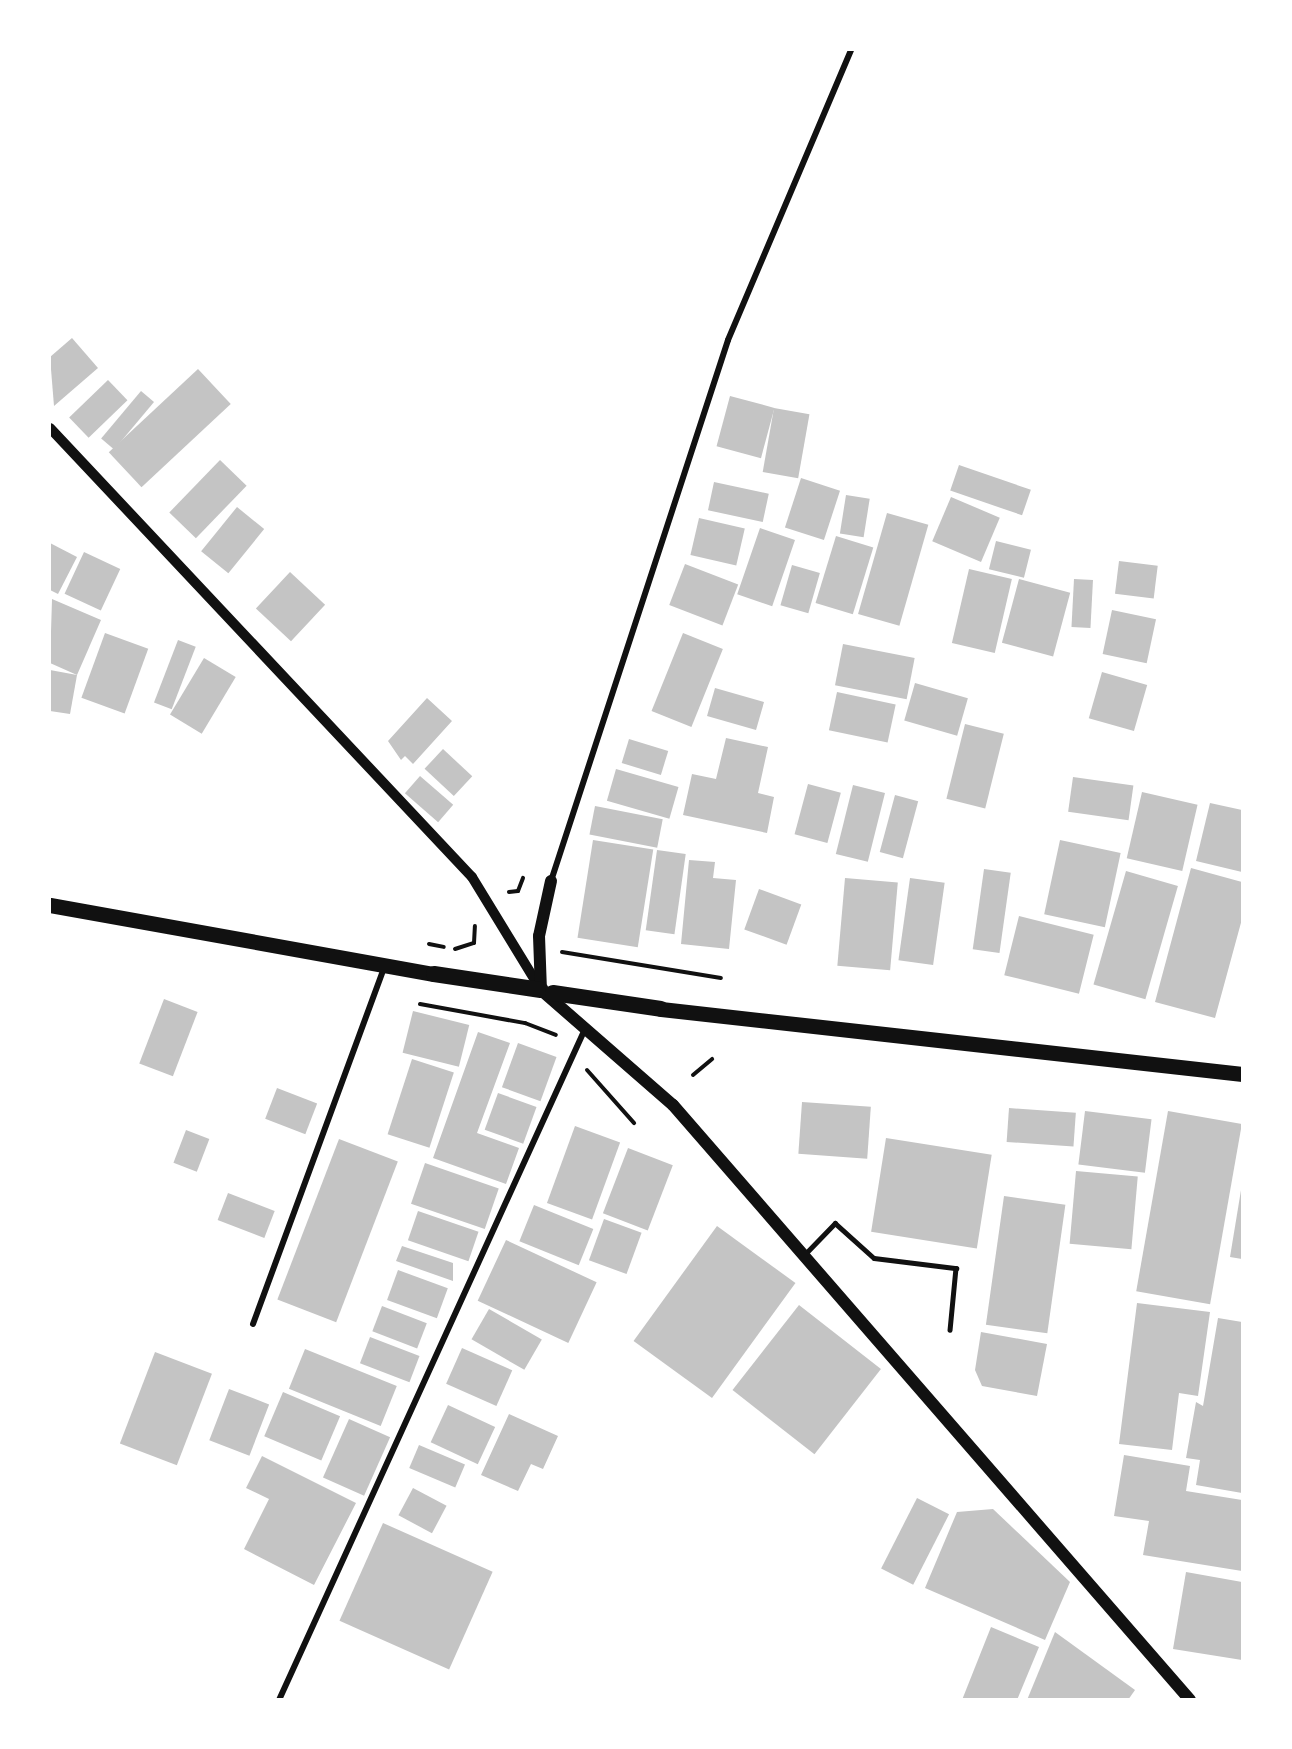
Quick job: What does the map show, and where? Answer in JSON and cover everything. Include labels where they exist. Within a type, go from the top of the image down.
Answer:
[{"type":"highway","points":[[434,974],[661,1009]]},
{"type":"main road","points":[[551,881],[538,936],[547,992],[672,1106],[801,1258],[1190,1700]]},
{"type":"main road","points":[[50,905],[434,974]]},
{"type":"main road","points":[[661,1009],[1242,1074]]},
{"type":"street","points":[[551,881],[728,340],[851,50]]},
{"type":"street","points":[[50,428],[472,877],[547,992]]},
{"type":"street","points":[[253,1324],[386,966]]},
{"type":"street","points":[[279,1700],[585,1029]]},
{"type":"lane","points":[[801,1258],[835,1223],[874,1258],[956,1268],[950,1330]]},
{"type":"path","points":[[504,889],[518,891],[523,878]]},
{"type":"path","points":[[429,944],[467,948],[474,943],[475,921]]},
{"type":"path","points":[[560,947],[576,958],[721,978]]},
{"type":"path","points":[[420,1004],[525,1023],[556,1035],[634,1123]]},
{"type":"path","points":[[693,1075],[712,1059]]},
{"type":"building","points":[[72,338],[98,368],[54,406],[50,357]]},
{"type":"building","points":[[198,369],[231,404],[142,487],[109,452]]},
{"type":"building","points":[[108,380],[127,400],[89,438],[69,418]]},
{"type":"building","points":[[141,391],[154,402],[114,449],[101,438]]},
{"type":"building","points":[[730,396],[774,408],[761,458],[717,446]]},
{"type":"building","points":[[774,408],[809,414],[798,478],[763,472]]},
{"type":"building","points":[[220,460],[247,486],[196,538],[169,513]]},
{"type":"building","points":[[959,465],[1031,490],[1022,515],[950,491]]},
{"type":"building","points":[[801,478],[840,491],[824,540],[785,527]]},
{"type":"building","points":[[714,482],[769,494],[763,522],[708,510]]},
{"type":"building","points":[[846,495],[870,499],[864,537],[840,534]]},
{"type":"building","points":[[951,497],[1000,518],[981,562],[932,541]]},
{"type":"building","points":[[237,507],[264,529],[228,573],[201,551]]},
{"type":"building","points":[[887,513],[928,525],[899,626],[858,614]]},
{"type":"building","points":[[699,518],[745,529],[736,566],[690,555]]},
{"type":"building","points":[[760,528],[795,540],[772,606],[737,594]]},
{"type":"building","points":[[836,536],[873,547],[853,614],[816,603]]},
{"type":"building","points":[[996,541],[1031,550],[1024,578],[989,569]]},
{"type":"building","points":[[50,543],[77,557],[58,594],[50,590]]},
{"type":"building","points":[[84,552],[120,569],[101,611],[65,594]]},
{"type":"building","points":[[1119,561],[1158,566],[1154,599],[1115,594]]},
{"type":"building","points":[[685,564],[738,584],[722,626],[669,605]]},
{"type":"building","points":[[792,565],[820,573],[808,613],[780,605]]},
{"type":"building","points":[[969,569],[1012,579],[995,653],[952,643]]},
{"type":"building","points":[[290,572],[325,605],[291,641],[256,609]]},
{"type":"building","points":[[1019,579],[1070,593],[1053,656],[1002,643]]},
{"type":"building","points":[[1074,579],[1093,580],[1090,628],[1071,627]]},
{"type":"building","points":[[52,599],[101,620],[77,675],[50,663]]},
{"type":"building","points":[[1112,610],[1156,619],[1147,663],[1103,654]]},
{"type":"building","points":[[105,633],[148,649],[125,714],[81,698]]},
{"type":"building","points":[[683,633],[723,649],[691,727],[652,711]]},
{"type":"building","points":[[178,640],[196,647],[172,709],[154,703]]},
{"type":"building","points":[[843,644],[915,658],[907,699],[835,685]]},
{"type":"building","points":[[204,658],[236,677],[202,734],[170,715]]},
{"type":"building","points":[[50,670],[77,675],[70,714],[50,711]]},
{"type":"building","points":[[1102,672],[1147,685],[1134,731],[1089,718]]},
{"type":"building","points":[[915,683],[968,698],[957,736],[904,720]]},
{"type":"building","points":[[715,688],[764,702],[756,730],[707,716]]},
{"type":"building","points":[[837,692],[896,704],[888,743],[829,730]]},
{"type":"building","points":[[427,698],[452,721],[413,764],[405,756],[401,760],[388,741]]},
{"type":"building","points":[[965,724],[1004,734],[985,808],[946,799]]},
{"type":"building","points":[[726,738],[768,747],[758,793],[774,797],[767,833],[683,815],[692,774],[716,779]]},
{"type":"building","points":[[629,739],[668,751],[661,775],[622,763]]},
{"type":"building","points":[[443,749],[472,776],[454,796],[425,769]]},
{"type":"building","points":[[616,769],[678,787],[669,819],[607,801]]},
{"type":"building","points":[[420,776],[453,805],[438,822],[405,793]]},
{"type":"building","points":[[1073,777],[1133,785],[1129,820],[1068,812]]},
{"type":"building","points":[[808,784],[841,793],[827,843],[795,834]]},
{"type":"building","points":[[853,785],[885,793],[868,862],[836,854]]},
{"type":"building","points":[[1142,792],[1198,805],[1182,871],[1127,858]]},
{"type":"building","points":[[895,795],[918,801],[903,858],[880,852]]},
{"type":"building","points":[[1210,803],[1242,810],[1242,872],[1196,861]]},
{"type":"building","points":[[595,806],[663,819],[657,848],[589,834]]},
{"type":"building","points":[[593,840],[653,850],[638,947],[578,938]]},
{"type":"building","points":[[1060,840],[1121,853],[1105,927],[1044,914]]},
{"type":"building","points":[[657,850],[686,854],[674,934],[646,930]]},
{"type":"building","points":[[689,860],[715,862],[713,878],[736,880],[729,949],[681,944]]},
{"type":"building","points":[[1191,868],[1242,882],[1242,919],[1215,1018],[1155,1002]]},
{"type":"building","points":[[984,869],[1011,873],[999,953],[973,949]]},
{"type":"building","points":[[1126,871],[1178,886],[1145,999],[1093,984]]},
{"type":"building","points":[[845,878],[898,883],[890,970],[837,966]]},
{"type":"building","points":[[910,878],[945,883],[933,965],[898,960]]},
{"type":"building","points":[[759,889],[801,904],[787,945],[744,929]]},
{"type":"building","points":[[1019,916],[1094,935],[1079,994],[1004,975]]},
{"type":"building","points":[[164,999],[198,1012],[173,1076],[139,1063]]},
{"type":"building","points":[[413,1011],[469,1025],[459,1067],[403,1053]]},
{"type":"building","points":[[478,1032],[510,1043],[477,1133],[519,1148],[506,1184],[433,1158]]},
{"type":"building","points":[[518,1043],[557,1057],[540,1101],[502,1087]]},
{"type":"building","points":[[412,1059],[454,1073],[429,1148],[388,1134]]},
{"type":"building","points":[[277,1088],[317,1103],[305,1134],[265,1119]]},
{"type":"building","points":[[498,1093],[537,1107],[523,1144],[485,1130]]},
{"type":"building","points":[[802,1102],[871,1107],[867,1159],[798,1154]]},
{"type":"building","points":[[1009,1108],[1076,1113],[1073,1147],[1007,1142]]},
{"type":"building","points":[[1085,1111],[1152,1119],[1145,1173],[1078,1165]]},
{"type":"building","points":[[1168,1111],[1242,1124],[1210,1304],[1136,1291]]},
{"type":"building","points":[[575,1126],[620,1142],[592,1219],[547,1203]]},
{"type":"building","points":[[186,1130],[209,1139],[197,1172],[173,1163]]},
{"type":"building","points":[[886,1138],[992,1155],[977,1249],[871,1232]]},
{"type":"building","points":[[339,1139],[398,1162],[336,1322],[277,1300]]},
{"type":"building","points":[[628,1148],[673,1165],[648,1231],[603,1213]]},
{"type":"building","points":[[425,1163],[499,1188],[485,1229],[411,1204]]},
{"type":"building","points":[[1076,1171],[1138,1176],[1131,1249],[1070,1244]]},
{"type":"building","points":[[1242,1184],[1242,1259],[1230,1257]]},
{"type":"building","points":[[228,1193],[275,1211],[264,1238],[218,1220]]},
{"type":"building","points":[[1004,1196],[1065,1205],[1047,1333],[986,1325]]},
{"type":"building","points":[[534,1205],[593,1229],[579,1265],[519,1241]]},
{"type":"building","points":[[418,1211],[479,1232],[468,1261],[408,1240]]},
{"type":"building","points":[[604,1219],[642,1233],[627,1274],[589,1260]]},
{"type":"building","points":[[717,1226],[795,1283],[712,1398],[634,1341]]},
{"type":"building","points":[[506,1240],[597,1282],[568,1343],[478,1301]]},
{"type":"building","points":[[402,1246],[453,1263],[453,1281],[396,1261]]},
{"type":"building","points":[[398,1270],[448,1288],[437,1318],[387,1300]]},
{"type":"building","points":[[1137,1303],[1210,1312],[1198,1396],[1179,1393],[1172,1450],[1119,1444]]},
{"type":"building","points":[[799,1305],[881,1369],[814,1454],[733,1390]]},
{"type":"building","points":[[382,1306],[427,1323],[417,1348],[372,1331]]},
{"type":"building","points":[[489,1309],[542,1340],[524,1370],[471,1339]]},
{"type":"building","points":[[1218,1318],[1242,1322],[1242,1493],[1196,1485],[1200,1460],[1186,1458],[1196,1402],[1203,1406]]},
{"type":"building","points":[[981,1332],[1047,1344],[1037,1396],[982,1386],[975,1370]]},
{"type":"building","points":[[370,1337],[419,1356],[409,1382],[360,1363]]},
{"type":"building","points":[[462,1348],[512,1370],[496,1406],[446,1384]]},
{"type":"building","points":[[305,1349],[397,1386],[381,1426],[289,1389]]},
{"type":"building","points":[[155,1352],[212,1374],[177,1465],[120,1443]]},
{"type":"building","points":[[229,1389],[269,1404],[249,1456],[209,1440]]},
{"type":"building","points":[[283,1392],[340,1416],[321,1460],[264,1436]]},
{"type":"building","points":[[448,1405],[495,1427],[478,1464],[431,1442]]},
{"type":"building","points":[[509,1414],[558,1436],[543,1469],[531,1464],[518,1491],[481,1475]]},
{"type":"building","points":[[349,1419],[390,1437],[364,1496],[323,1477]]},
{"type":"building","points":[[419,1445],[465,1465],[455,1488],[409,1468]]},
{"type":"building","points":[[1124,1455],[1190,1466],[1186,1491],[1242,1500],[1242,1571],[1143,1555],[1149,1521],[1114,1516]]},
{"type":"building","points":[[262,1456],[356,1503],[314,1585],[244,1549],[269,1499],[246,1488]]},
{"type":"building","points":[[413,1488],[447,1506],[432,1533],[398,1515]]},
{"type":"building","points":[[917,1498],[949,1514],[913,1585],[881,1568]]},
{"type":"building","points":[[993,1509],[1070,1582],[1045,1640],[925,1588],[957,1512]]},
{"type":"building","points":[[383,1523],[493,1572],[449,1670],[339,1621]]},
{"type":"building","points":[[1186,1572],[1242,1582],[1242,1660],[1173,1649]]},
{"type":"building","points":[[991,1627],[1039,1647],[1017,1700],[962,1700]]},
{"type":"building","points":[[1055,1632],[1135,1690],[1128,1700],[1027,1700]]}]
